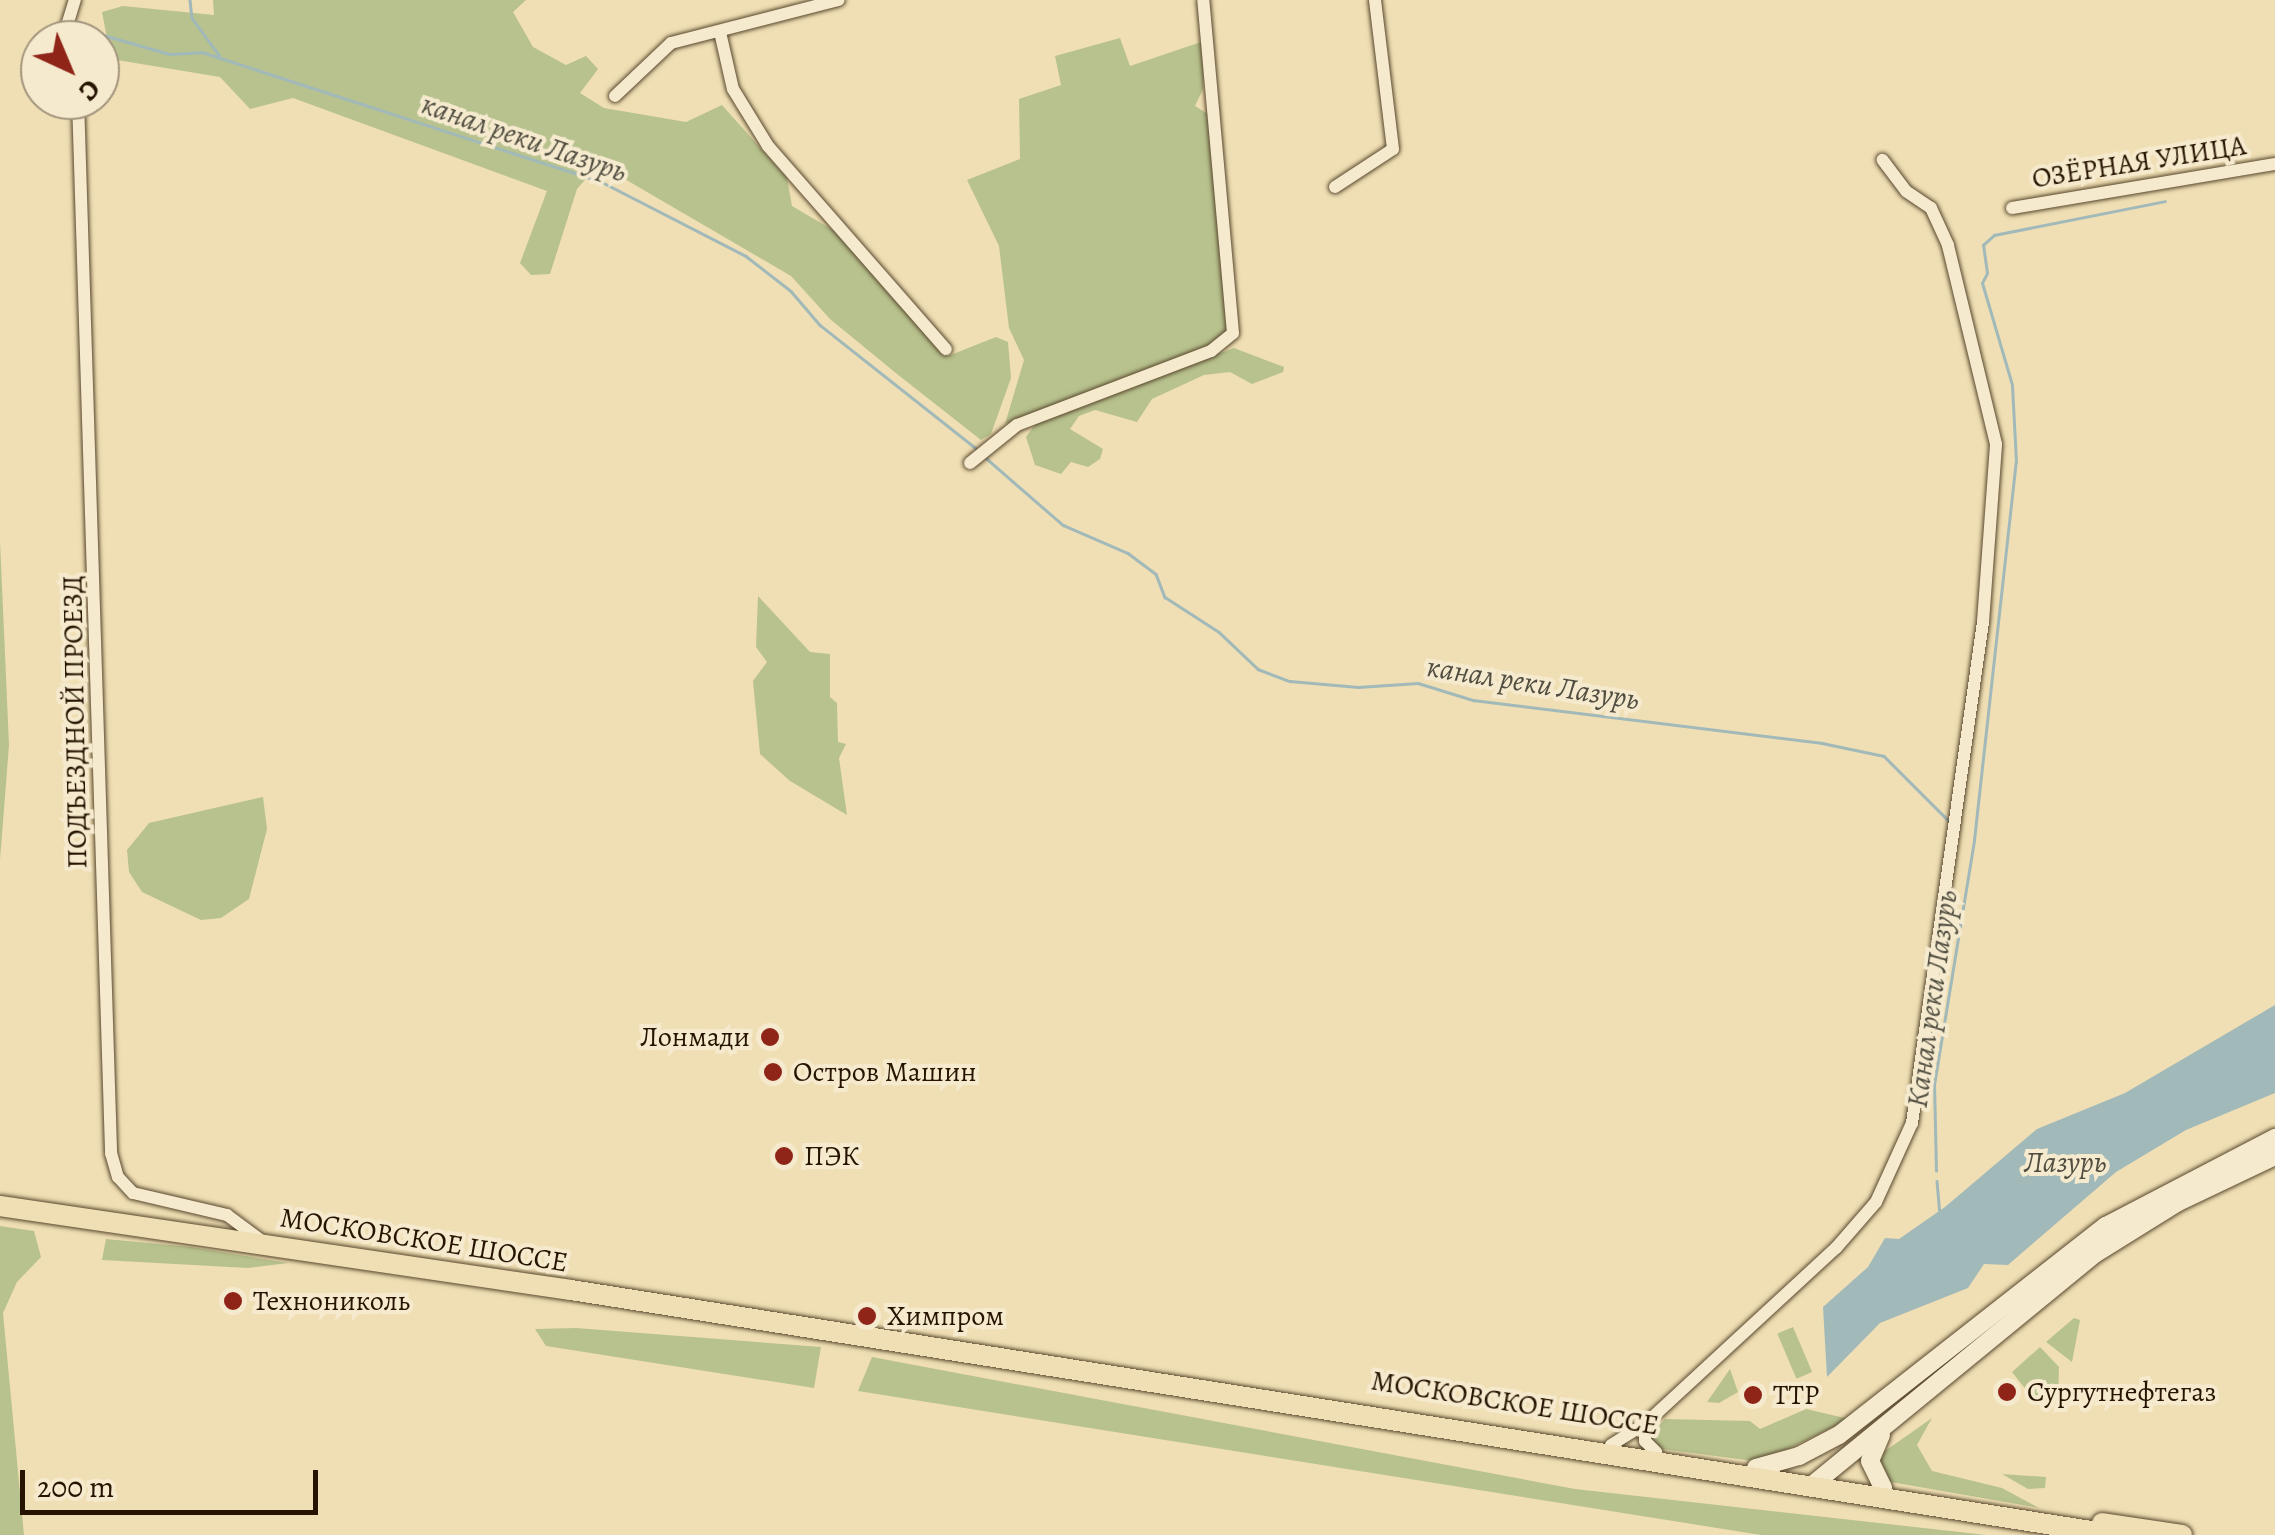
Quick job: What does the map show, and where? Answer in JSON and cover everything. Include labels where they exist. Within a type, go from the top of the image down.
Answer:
[{"type":"main road","points":[[1756,1468],[1829,1441],[1920,1370],[2005,1313],[2135,1208],[2275,1138]]},
{"type":"main road","points":[[2027,1295],[2150,1218],[2275,1156]]},
{"type":"main road","name":"МОСКОВСКОЕ ШОССЕ","points":[[4,1206],[1817,1483],[2116,1535]]},
{"type":"main road","points":[[1817,1483],[1933,1386],[2005,1313]]},
{"type":"main road","name":"МОСКОВСКОЕ ШОССЕ","points":[[840,1332],[954,1342],[1756,1468],[1817,1483],[1883,1488],[2182,1535]]},
{"type":"main road","points":[[1920,1370],[1933,1386]]},
{"type":"main road","points":[[1883,1488],[1870,1458],[1889,1423]]},
{"type":"street","points":[[614,96],[656,52],[839,0]]},
{"type":"street","points":[[970,463],[1016,425],[1211,351],[1234,333],[1203,0]]},
{"type":"street","points":[[1334,187],[1393,150],[1375,0]]},
{"type":"street","points":[[720,32],[732,89],[768,146],[946,349]]},
{"type":"street","name":"ПОДЪЕЗДНОЙ ПРОЕЗД","points":[[79,120],[111,1153],[118,1177],[133,1193],[227,1215],[264,1243]]},
{"type":"street","points":[[1611,1445],[1645,1424],[1876,1202],[1912,1123],[1983,622],[1996,444],[1948,245],[1930,208],[1906,190],[1884,160]]},
{"type":"street","name":"ОЗЁРНАЯ УЛИЦА","points":[[2012,208],[2275,164]]},
{"type":"street","points":[[1645,1424],[1645,1440],[1656,1452]]},
{"type":"green space","points":[[213,0],[526,0],[513,12],[533,47],[566,65],[586,56],[598,69],[580,93],[604,108],[686,122],[722,105],[787,178],[792,206],[838,233],[948,356],[996,337],[1008,342],[1011,378],[991,434],[981,440],[897,374],[830,319],[791,276],[599,164],[577,189],[550,274],[531,275],[520,263],[547,191],[293,98],[250,109],[220,77],[120,60],[120,20],[104,20],[102,12],[123,6],[214,15]]},
{"type":"green space","points":[[1120,38],[1130,66],[1204,41],[1203,89],[1195,106],[1208,114],[1228,329],[1216,345],[1005,424],[1024,360],[1009,328],[999,246],[967,180],[1020,159],[1019,99],[1061,85],[1055,56]]},
{"type":"green space","points":[[1234,348],[1284,367],[1283,372],[1252,384],[1230,372],[1204,375],[1152,399],[1137,422],[1095,410],[1079,416],[1070,429],[1103,449],[1100,459],[1088,467],[1071,462],[1061,474],[1035,465],[1026,437],[1036,423]]},
{"type":"green space","points":[[0,541],[9,745],[0,860]]},
{"type":"green space","points":[[758,596],[810,652],[830,654],[830,697],[837,703],[838,742],[846,744],[839,758],[847,815],[790,781],[760,754],[753,681],[767,662],[756,647]]},
{"type":"green space","points":[[263,797],[267,829],[249,899],[221,918],[201,920],[142,892],[129,872],[127,850],[149,823]]},
{"type":"green space","points":[[0,1226],[34,1231],[41,1257],[17,1282],[3,1313],[24,1535],[0,1535]]},
{"type":"green space","points":[[106,1239],[191,1247],[288,1263],[248,1268],[102,1260]]},
{"type":"green space","points":[[2074,1318],[2080,1320],[2072,1362],[2046,1342]]},
{"type":"green space","points":[[1793,1327],[1812,1372],[1796,1379],[1777,1334]]},
{"type":"green space","points":[[576,1328],[821,1347],[814,1388],[546,1346],[535,1329]]},
{"type":"green space","points":[[2040,1347],[2059,1367],[2058,1398],[2031,1396],[2012,1372]]},
{"type":"green space","points":[[872,1357],[1575,1489],[1986,1535],[1761,1535],[858,1391]]},
{"type":"green space","points":[[1730,1369],[1738,1392],[1719,1403],[1707,1402]]},
{"type":"green space","points":[[1806,1409],[1849,1419],[1762,1462],[1661,1449],[1648,1438],[1665,1419],[1750,1421],[1760,1429]]},
{"type":"green space","points":[[1932,1418],[1917,1445],[1932,1471],[2002,1488],[2039,1508],[1885,1481],[1878,1456]]},
{"type":"green space","points":[[2002,1474],[2046,1477],[2045,1488],[2028,1489]]},
{"type":"water","name":"Лазурь","points":[[2275,1005],[2275,1093],[2186,1130],[2116,1172],[2008,1265],[1984,1264],[1968,1288],[1880,1323],[1827,1377],[1823,1307],[1868,1267],[1885,1238],[1899,1239],[1945,1207],[2037,1129],[2125,1093]]},
{"type":"waterway","points":[[190,0],[192,18],[219,55]]},
{"type":"waterway","name":"канал реки Лазурь","points":[[120,40],[169,54],[202,52],[600,181],[746,256],[791,291],[820,325],[977,449]]},
{"type":"waterway","name":"Канал реки Лазурь","points":[[1936,1171],[1934,1085],[1974,840],[2016,462],[2012,385],[1982,283],[1987,273],[1983,245],[1994,235],[2165,201]]},
{"type":"waterway","name":"канал реки Лазурь","points":[[986,458],[1063,525],[1128,553],[1156,574],[1165,597],[1219,632],[1258,669],[1290,681],[1358,687],[1418,683],[1473,700],[1822,743],[1884,756],[1948,820]]},
{"type":"waterway","points":[[1937,1181],[1940,1214]]},
{"type":"place","name":"Лонмади","points":[[770,1037]]},
{"type":"place","name":"Остров Машин","points":[[773,1072]]},
{"type":"place","name":"ПЭК","points":[[784,1156]]},
{"type":"place","name":"Технониколь","points":[[233,1301]]},
{"type":"place","name":"Химпром","points":[[867,1316]]},
{"type":"place","name":"Сургутнефтегаз","points":[[2007,1392]]},
{"type":"place","name":"ТТР","points":[[1753,1395]]}]
